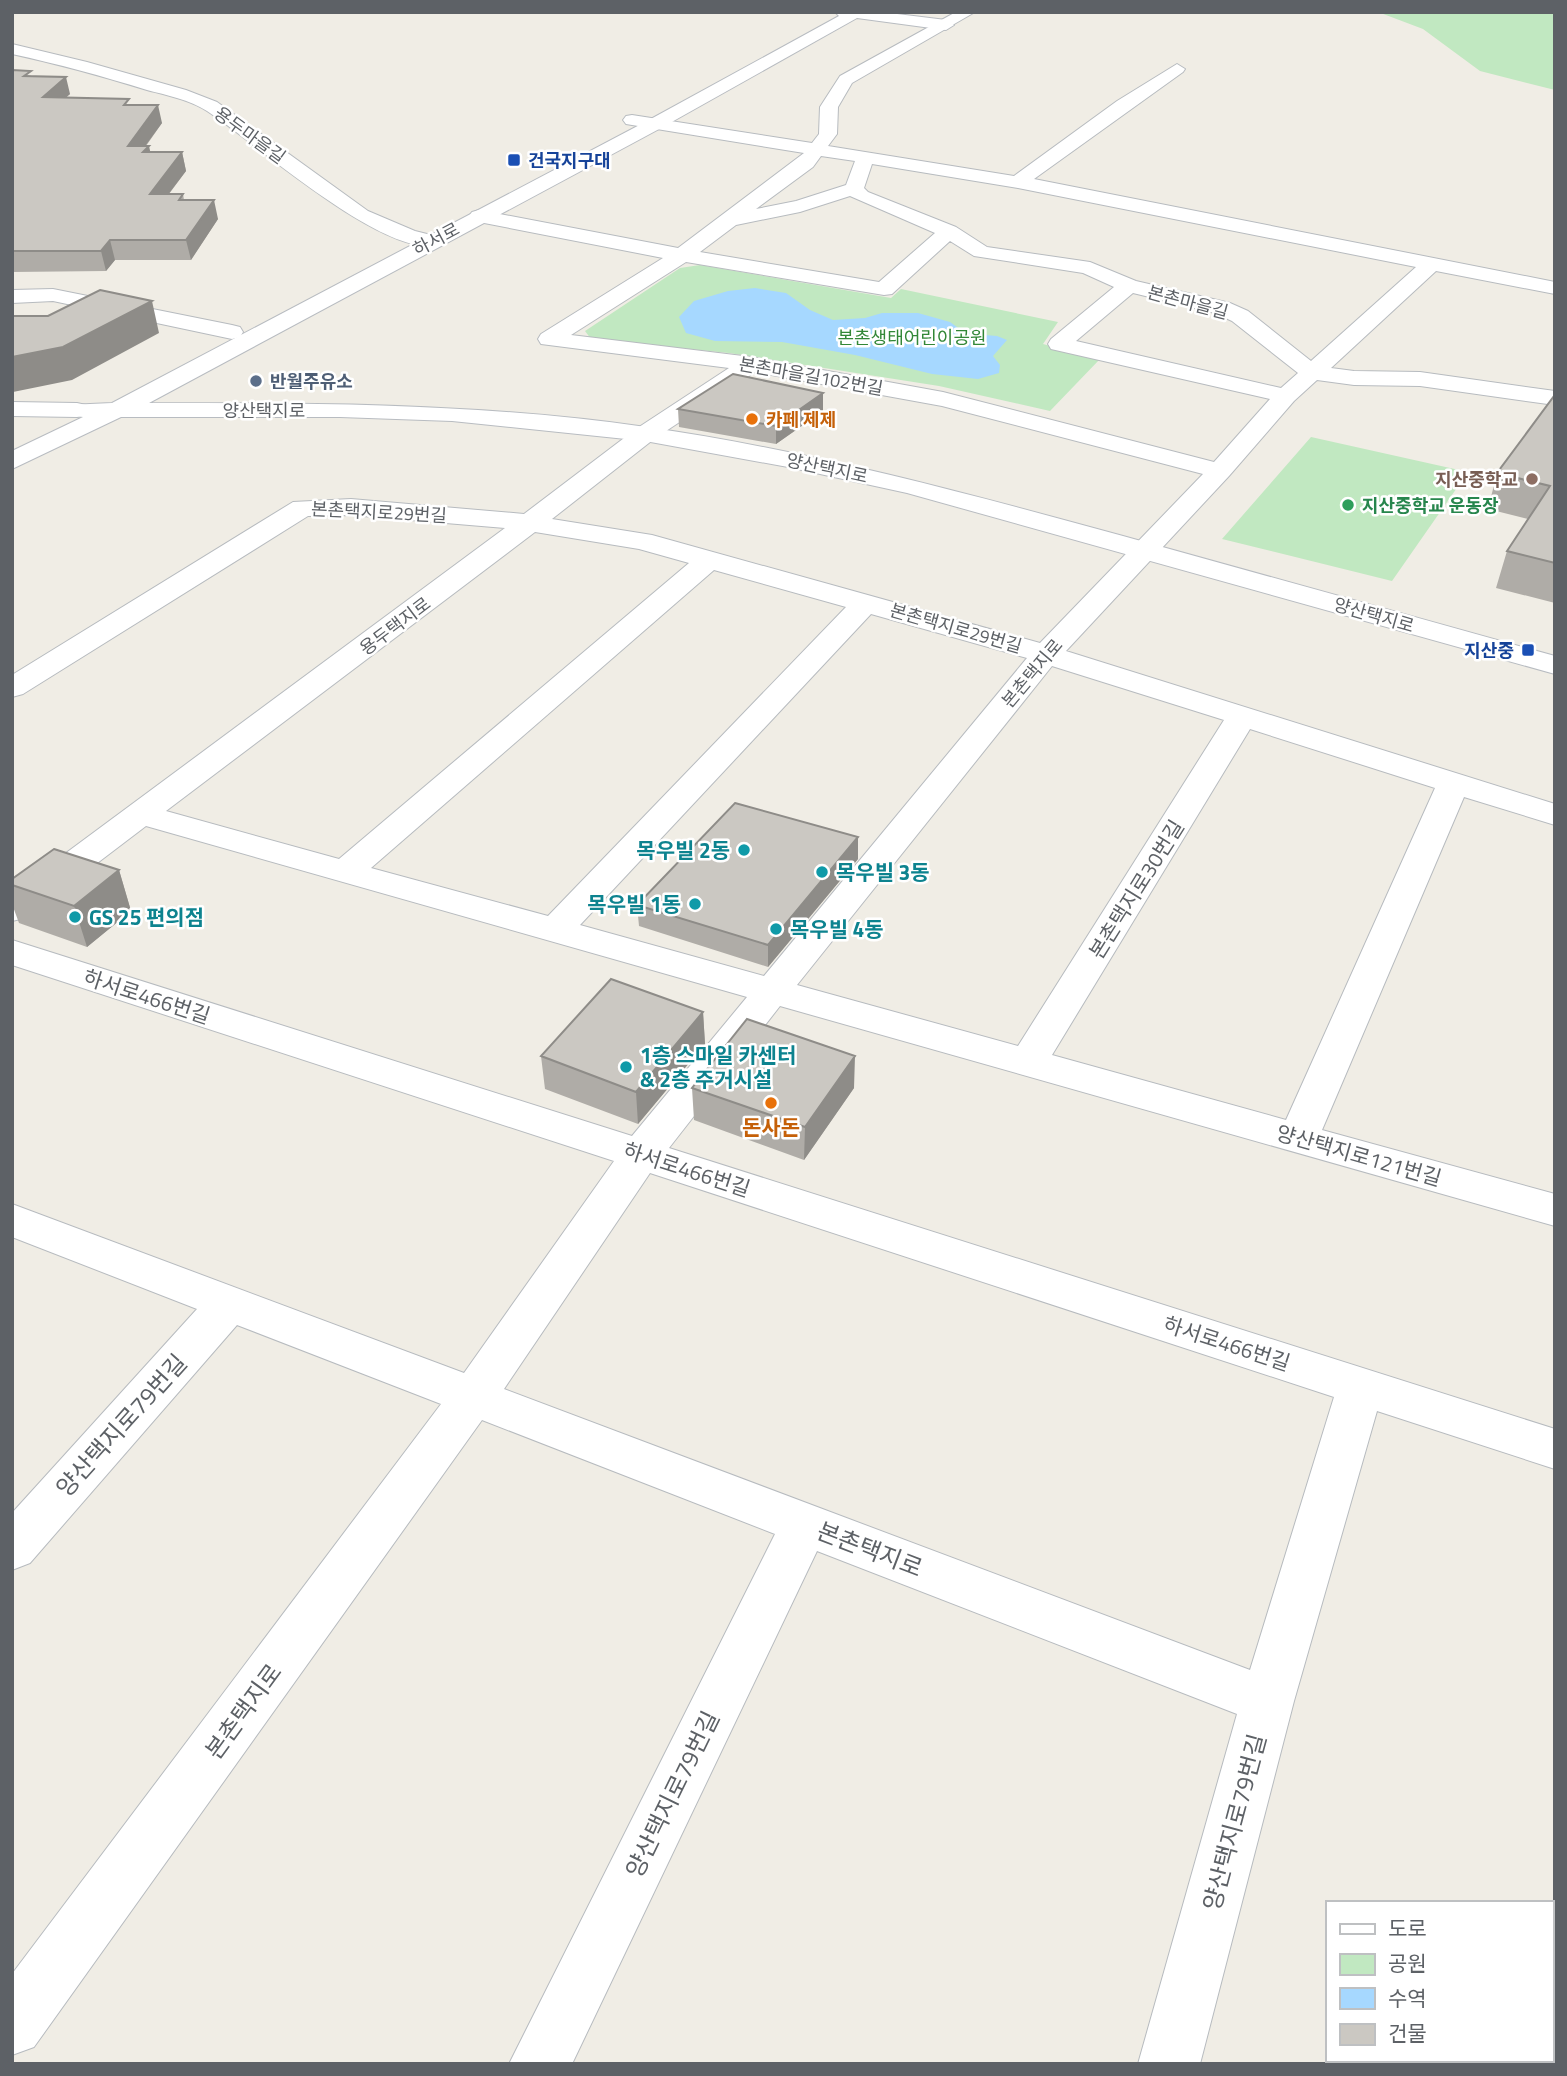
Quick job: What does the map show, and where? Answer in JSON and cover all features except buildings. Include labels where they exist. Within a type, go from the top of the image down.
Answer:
[{"type":"street","name":"하서로","points":[[14,454],[77,410],[232,332],[408,235],[632,120],[829,12]]},
{"type":"street","points":[[818,150],[828,134],[829,107],[846,80],[968,12]]},
{"type":"street","name":"하서로","points":[[14,454],[117,410],[655,124],[851,13]]},
{"type":"street","points":[[851,13],[946,25]]},
{"type":"street","name":"용두마을길","points":[[12,49],[129,79],[211,106],[361,215],[408,235],[432,241]]},
{"type":"street","points":[[1018,182],[1177,69]]},
{"type":"street","points":[[632,120],[1018,182],[1555,288]]},
{"type":"street","name":"본촌마을길102번길","points":[[818,150],[806,163],[748,204],[732,220],[550,339],[751,364],[943,399],[1220,471]]},
{"type":"street","points":[[732,220],[800,206],[854,189],[865,158]]},
{"type":"street","name":"본촌마을길","points":[[854,189],[861,196],[949,231],[981,252],[1067,262],[1090,268],[1129,286],[1231,312],[1311,372],[1354,378],[1420,379],[1555,398]]},
{"type":"street","points":[[478,216],[682,255],[884,289],[949,231]]},
{"type":"street","name":"본촌택지로","points":[[12,2025],[473,1397],[641,1154],[772,991],[1046,654],[1220,471],[1286,396],[1431,264]]},
{"type":"street","points":[[1129,286],[1059,344],[1286,396]]},
{"type":"street","points":[[12,297],[53,295],[232,332]]},
{"type":"street","points":[[209,359],[203,383],[211,391],[254,410]]},
{"type":"street","name":"용두택지로","points":[[12,910],[143,815],[645,434],[751,364]]},
{"type":"street","name":"양산택지로","points":[[12,409],[340,410],[452,414],[645,434],[788,459],[912,486],[1555,666]]},
{"type":"street","points":[[14,454],[127,430],[254,410]]},
{"type":"street","name":"본촌택지로29번길","points":[[12,688],[302,508],[351,507],[423,512],[530,523],[642,541],[1046,654]]},
{"type":"street","points":[[345,872],[709,560]]},
{"type":"street","name":"본촌택지로29번길","points":[[555,930],[866,603]]},
{"type":"street","points":[[1046,654],[1555,815]]},
{"type":"street","name":"본촌택지로30번길","points":[[1028,1062],[1243,715]]},
{"type":"street","points":[[1298,1138],[1454,783]]},
{"type":"street","points":[[143,815],[1028,1062]]},
{"type":"street","name":"하서로466번길","points":[[12,953],[1555,1448]]},
{"type":"street","name":"양산택지로121번길","points":[[1028,1062],[1555,1209]]},
{"type":"street","name":"본촌택지로","points":[[12,1220],[1267,1701]]},
{"type":"street","name":"양산택지로79번길","points":[[12,1548],[229,1303]]},
{"type":"street","points":[[1267,1701],[1361,1386]]},
{"type":"street","name":"양산택지로79번길","points":[[540,2064],[805,1524]]},
{"type":"street","name":"양산택지로79번길","points":[[1169,2064],[1267,1701]]},
{"type":"green space","points":[[1378,12],[1555,12],[1555,90],[1480,71],[1423,29]]},
{"type":"green space","name":"본촌생태어린이공원","points":[[700,265],[891,298],[901,289],[1058,322],[1043,344],[1100,359],[1050,411],[939,386],[729,353],[591,339],[585,331],[680,268]]},
{"type":"green space","name":"지산중학교 운동장","points":[[1311,437],[1468,472],[1392,581],[1222,539]]},
{"type":"water","points":[[755,288],[786,293],[810,310],[833,320],[865,318],[882,313],[918,313],[950,322],[973,334],[997,336],[1007,340],[993,356],[1000,365],[999,373],[978,379],[932,374],[855,355],[782,342],[715,341],[686,333],[679,317],[694,301],[728,291]]},
{"type":"place","name":"건국지구대","points":[[514,160]]},
{"type":"place","name":"반월주유소","points":[[256,381]]},
{"type":"place","name":"카페 제제","points":[[752,419]]},
{"type":"place","name":"지산중학교","points":[[1532,479]]},
{"type":"place","name":"지산중학교 운동장","points":[[1348,505]]},
{"type":"place","name":"지산중","points":[[1528,650]]},
{"type":"place","name":"목우빌 2동","points":[[744,850]]},
{"type":"place","name":"목우빌 3동","points":[[822,872]]},
{"type":"place","name":"목우빌 1동","points":[[695,904]]},
{"type":"place","name":"GS 25 편의점","points":[[75,917]]},
{"type":"place","name":"목우빌 4동","points":[[776,929]]},
{"type":"place","name":"1층 스마일 카센터 & 2층 주거시설","points":[[626,1067]]},
{"type":"place","name":"돈사돈","points":[[771,1103]]}]
